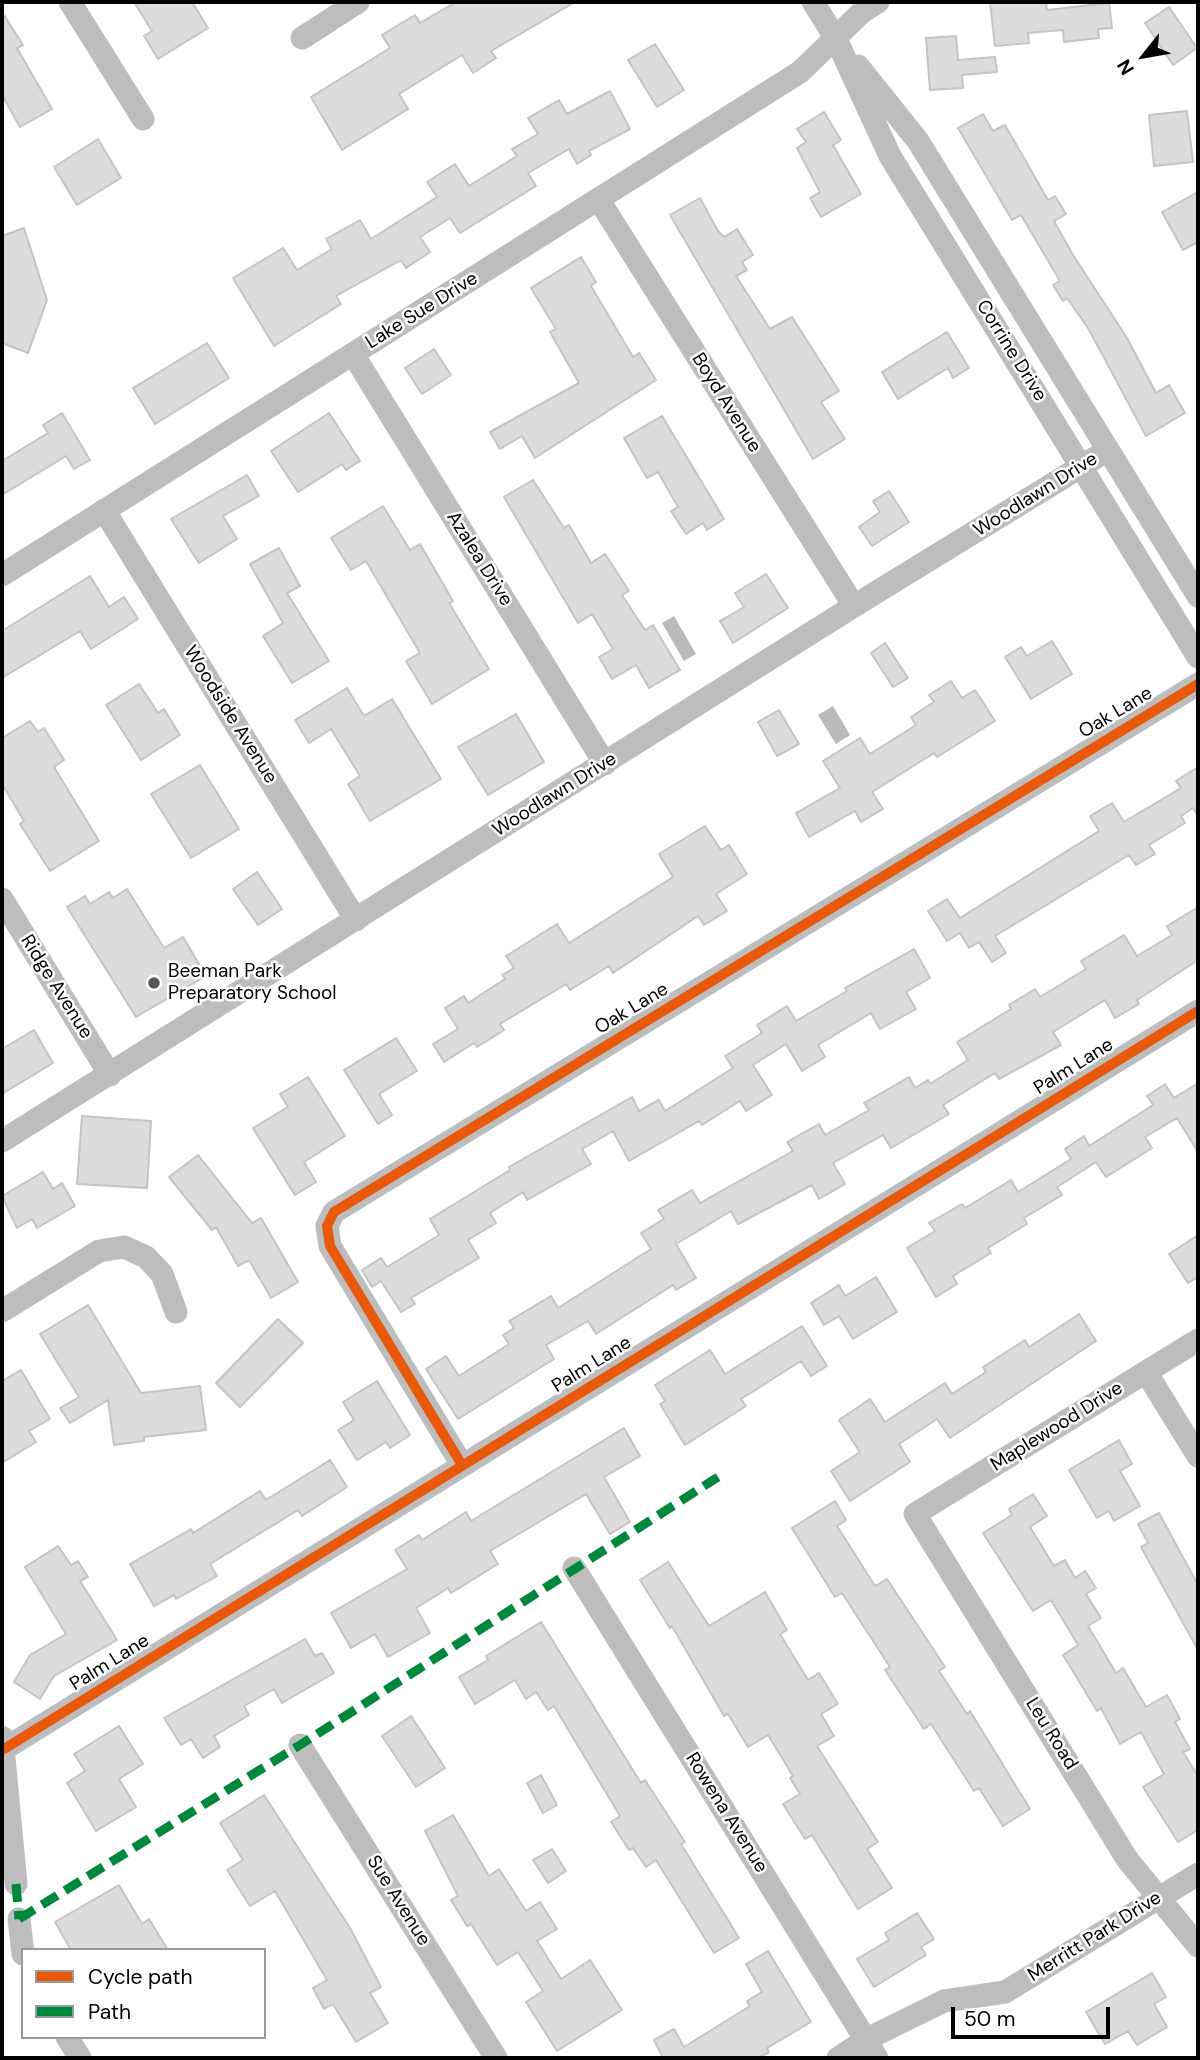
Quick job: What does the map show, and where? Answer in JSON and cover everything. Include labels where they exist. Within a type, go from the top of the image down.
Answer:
[{"type":"street","points":[[70,2],[143,118]]},
{"type":"street","points":[[302,38],[358,2]]},
{"type":"street","name":"Corrine Drive","points":[[813,2],[836,39],[918,141],[1198,596]]},
{"type":"street","name":"Lake Sue Drive","points":[[2,575],[800,72],[862,12],[878,2]]},
{"type":"street","name":"Corrine Drive","points":[[836,39],[890,156],[1198,657]]},
{"type":"street","name":"Boyd Avenue","points":[[599,200],[854,606]]},
{"type":"street","name":"Azalea Drive","points":[[353,354],[606,764]]},
{"type":"street","name":"Woodlawn Drive","points":[[2,1141],[854,606],[1108,450]]},
{"type":"street","name":"Woodside Avenue","points":[[104,510],[356,920]]},
{"type":"street","name":"Oak Lane","points":[[462,1465],[330,1246],[327,1226],[334,1212],[1198,684]]},
{"type":"street","name":"Ridge Avenue","points":[[2,899],[110,1075]]},
{"type":"street","name":"Palm Lane","points":[[3,1742],[462,1465],[1198,1011]]},
{"type":"street","points":[[2,1311],[99,1251],[124,1247],[146,1257],[162,1274],[176,1312]]},
{"type":"street","name":"Maplewood Drive","points":[[915,1514],[1198,1340]]},
{"type":"street","points":[[1146,1372],[1198,1456]]},
{"type":"street","name":"Leu Road","points":[[915,1514],[1127,1859],[1198,1945]]},
{"type":"street","name":"Rowena Avenue","points":[[574,1568],[872,2049]]},
{"type":"street","points":[[3,1742],[16,1884]]},
{"type":"street","name":"Sue Avenue","points":[[300,1745],[496,2058]]},
{"type":"street","name":"Merritt Park Drive","points":[[838,2058],[872,2049],[944,2001],[1005,1992],[1198,1874]]},
{"type":"street","points":[[19,1919],[22,1948]]},
{"type":"street","points":[[68,2039],[80,2058]]},
{"type":"shaded area","points":[[674,616],[696,654],[684,661],[662,623]]},
{"type":"shaded area","points":[[833,706],[850,735],[836,744],[818,715]]},
{"type":"building","points":[[134,2],[192,2],[208,28],[158,59],[144,36],[152,31]]},
{"type":"building","points":[[456,2],[575,2],[491,51],[496,58],[473,73],[462,55],[399,94],[408,109],[342,150],[311,97],[390,48],[382,35],[415,15],[420,23]]},
{"type":"building","points":[[990,2],[1046,2],[1047,10],[1109,3],[1112,28],[1098,29],[1099,38],[1064,42],[1063,30],[1028,33],[1029,43],[995,46]]},
{"type":"building","points":[[1169,7],[1197,48],[1173,65],[1145,23]]},
{"type":"building","points":[[2,12],[23,45],[17,48],[52,109],[20,127],[2,95]]},
{"type":"building","points":[[956,36],[958,60],[995,57],[997,72],[962,75],[963,88],[930,90],[926,38]]},
{"type":"building","points":[[655,44],[684,90],[657,107],[628,60]]},
{"type":"building","points":[[610,91],[630,129],[589,151],[591,155],[577,164],[569,149],[528,173],[536,186],[460,233],[450,218],[420,237],[430,252],[406,268],[401,260],[336,296],[341,304],[274,346],[233,278],[283,248],[297,270],[332,249],[326,239],[360,220],[371,239],[437,197],[427,182],[455,164],[469,186],[517,156],[512,149],[538,134],[528,118],[559,100],[567,114]]},
{"type":"building","points":[[1187,111],[1193,162],[1154,166],[1149,115]]},
{"type":"building","points":[[824,112],[841,140],[833,145],[861,194],[821,217],[810,198],[820,192],[797,148],[806,142],[797,129]]},
{"type":"building","points":[[983,114],[993,131],[1005,125],[1048,200],[1055,196],[1066,214],[1054,221],[1073,255],[1127,338],[1156,393],[1169,385],[1185,413],[1146,436],[1088,328],[1067,298],[1063,301],[1053,285],[1060,281],[1021,215],[1012,220],[958,128]]},
{"type":"building","points":[[98,139],[121,178],[77,205],[54,167]]},
{"type":"building","points":[[1198,192],[1198,242],[1183,250],[1162,212]]},
{"type":"building","points":[[700,198],[718,231],[724,237],[737,229],[753,255],[742,262],[747,270],[736,276],[770,329],[792,317],[839,391],[821,402],[845,439],[813,459],[670,215]]},
{"type":"building","points":[[24,228],[47,300],[28,353],[2,343],[2,236]]},
{"type":"building","points":[[581,257],[596,282],[591,286],[633,357],[639,353],[656,380],[535,458],[522,436],[500,449],[490,432],[579,383],[550,332],[556,329],[531,288]]},
{"type":"building","points":[[947,332],[969,368],[953,378],[948,368],[898,399],[882,372]]},
{"type":"building","points":[[207,343],[229,378],[155,424],[133,388]]},
{"type":"building","points":[[434,349],[451,375],[422,394],[405,368]]},
{"type":"building","points":[[62,413],[90,460],[74,469],[66,456],[2,495],[2,461],[48,433],[43,425]]},
{"type":"building","points":[[329,413],[360,461],[346,470],[342,464],[298,492],[271,451]]},
{"type":"building","points":[[662,416],[724,519],[707,530],[703,523],[686,534],[671,511],[678,507],[658,472],[647,478],[624,438]]},
{"type":"building","points":[[247,475],[259,496],[223,516],[237,539],[199,563],[171,519]]},
{"type":"building","points":[[533,480],[564,528],[569,525],[591,563],[605,554],[629,591],[622,595],[645,630],[653,625],[680,670],[649,688],[636,665],[612,679],[599,657],[613,649],[592,614],[578,623],[504,497]]},
{"type":"building","points":[[889,491],[909,522],[872,546],[859,527],[880,512],[873,501]]},
{"type":"building","points":[[383,506],[410,550],[420,544],[453,601],[449,603],[489,669],[432,704],[406,661],[420,653],[366,561],[351,570],[331,538]]},
{"type":"building","points":[[279,548],[300,586],[287,593],[329,661],[292,683],[263,636],[283,623],[250,564]]},
{"type":"building","points":[[766,574],[788,608],[733,643],[720,621],[744,607],[735,593]]},
{"type":"building","points":[[90,576],[109,607],[124,597],[138,619],[91,649],[80,631],[2,678],[2,631]]},
{"type":"building","points":[[1052,641],[1072,674],[1031,699],[1005,657],[1021,647],[1027,656]]},
{"type":"building","points":[[885,643],[908,678],[893,687],[871,653]]},
{"type":"building","points":[[951,681],[962,698],[975,690],[995,721],[937,757],[934,753],[872,792],[883,809],[861,822],[855,811],[809,837],[796,813],[840,788],[823,761],[860,738],[870,754],[916,725],[911,717],[934,702],[929,695]]},
{"type":"building","points":[[139,684],[158,713],[164,709],[180,735],[141,760],[106,705]]},
{"type":"building","points":[[347,688],[364,716],[392,699],[441,779],[370,821],[348,784],[360,776],[331,729],[309,743],[295,720]]},
{"type":"building","points":[[779,710],[799,744],[777,756],[758,722]]},
{"type":"building","points":[[516,714],[544,762],[488,795],[458,747]]},
{"type":"building","points":[[30,721],[38,732],[44,728],[64,760],[54,767],[99,841],[50,871],[20,824],[24,821],[2,784],[2,738]]},
{"type":"building","points":[[200,765],[239,829],[191,858],[151,794]]},
{"type":"building","points":[[1198,767],[1198,816],[1193,808],[1181,816],[1185,823],[1149,845],[1155,854],[1136,865],[1129,855],[995,936],[1006,953],[992,962],[979,942],[969,948],[960,933],[947,941],[928,911],[947,899],[960,918],[1099,831],[1090,816],[1112,803],[1124,822],[1181,788],[1176,781]]},
{"type":"building","points":[[705,826],[721,850],[729,845],[747,874],[716,894],[727,911],[704,925],[698,916],[613,973],[609,966],[570,990],[566,984],[500,1024],[504,1030],[477,1047],[474,1043],[444,1062],[433,1044],[458,1029],[445,1008],[464,996],[468,1003],[505,979],[502,975],[514,968],[506,956],[557,924],[569,943],[673,877],[659,854]]},
{"type":"building","points":[[257,872],[282,909],[258,925],[233,889]]},
{"type":"building","points":[[127,889],[164,948],[183,937],[206,976],[136,1017],[67,907],[85,896],[90,904],[109,892],[113,898]]},
{"type":"building","points":[[1198,907],[1198,960],[1137,1000],[1139,1004],[1115,1018],[1105,1000],[1053,1032],[1061,1045],[999,1079],[995,1073],[943,1105],[949,1114],[891,1148],[883,1135],[833,1163],[845,1184],[819,1199],[812,1185],[738,1224],[731,1211],[676,1244],[696,1278],[676,1290],[673,1285],[596,1334],[588,1321],[546,1345],[554,1359],[458,1419],[426,1369],[446,1356],[459,1376],[509,1344],[503,1335],[514,1328],[509,1321],[551,1296],[558,1308],[651,1249],[641,1233],[664,1219],[658,1210],[692,1190],[700,1203],[793,1151],[787,1142],[819,1124],[825,1135],[869,1110],[864,1103],[909,1077],[915,1088],[928,1080],[930,1084],[968,1060],[957,1042],[1011,1009],[1009,1005],[1035,989],[1040,997],[1086,969],[1081,961],[1124,935],[1137,956],[1172,935],[1167,926]]},
{"type":"building","points":[[914,949],[930,978],[906,992],[916,1009],[880,1029],[871,1013],[818,1045],[825,1057],[802,1071],[786,1044],[753,1065],[772,1095],[746,1111],[740,1101],[702,1125],[699,1121],[629,1161],[613,1131],[582,1149],[591,1164],[527,1200],[523,1192],[490,1213],[496,1223],[468,1240],[479,1258],[411,1298],[415,1304],[401,1312],[381,1281],[372,1287],[362,1270],[381,1258],[387,1267],[439,1235],[430,1219],[510,1170],[509,1167],[632,1097],[639,1111],[659,1100],[665,1111],[733,1068],[725,1056],[762,1033],[757,1025],[787,1006],[796,1021],[847,991],[845,988]]},
{"type":"building","points":[[34,1030],[53,1063],[2,1094],[2,1049]]},
{"type":"building","points":[[396,1038],[417,1071],[379,1094],[392,1115],[378,1124],[344,1070]]},
{"type":"building","points":[[308,1077],[345,1136],[304,1162],[316,1182],[295,1195],[253,1128],[288,1107],[280,1094]]},
{"type":"building","points":[[1198,1083],[1198,1152],[1177,1118],[1145,1137],[1152,1148],[1106,1177],[1096,1162],[1057,1187],[1062,1195],[1024,1218],[1027,1224],[988,1248],[991,1253],[953,1276],[957,1284],[936,1297],[907,1248],[935,1231],[929,1223],[962,1204],[965,1208],[1011,1180],[1018,1192],[1071,1159],[1065,1149],[1084,1136],[1089,1146],[1153,1105],[1147,1096],[1165,1084],[1174,1098]]},
{"type":"building","points":[[82,1116],[151,1121],[147,1188],[77,1184]]},
{"type":"building","points":[[198,1155],[252,1223],[261,1218],[298,1282],[271,1298],[249,1260],[238,1266],[216,1227],[212,1230],[169,1177]]},
{"type":"building","points":[[43,1172],[53,1189],[62,1183],[75,1206],[37,1228],[32,1219],[17,1228],[2,1196]]},
{"type":"building","points":[[1198,1235],[1198,1277],[1188,1283],[1169,1254]]},
{"type":"building","points":[[876,1277],[897,1312],[853,1339],[839,1316],[824,1325],[811,1303],[839,1285],[845,1296]]},
{"type":"building","points":[[88,1305],[141,1393],[200,1386],[206,1430],[144,1437],[144,1441],[114,1445],[108,1400],[70,1423],[60,1408],[79,1397],[40,1334]]},
{"type":"building","points":[[1079,1314],[1096,1341],[950,1438],[937,1419],[899,1444],[910,1462],[850,1501],[831,1471],[860,1452],[839,1420],[870,1399],[885,1422],[945,1383],[952,1394],[986,1372],[983,1367],[1025,1340],[1029,1347]]},
{"type":"building","points":[[278,1319],[303,1343],[240,1407],[216,1383]]},
{"type":"building","points":[[802,1326],[827,1366],[811,1376],[801,1361],[741,1399],[746,1406],[685,1445],[660,1404],[665,1401],[655,1385],[710,1350],[725,1374]]},
{"type":"building","points":[[21,1370],[50,1419],[29,1431],[36,1442],[2,1463],[2,1381]]},
{"type":"building","points":[[377,1381],[410,1435],[390,1448],[386,1442],[357,1460],[338,1430],[354,1420],[343,1402]]},
{"type":"building","points":[[624,1428],[640,1456],[604,1477],[630,1522],[610,1534],[586,1494],[490,1551],[498,1564],[451,1593],[448,1588],[416,1608],[430,1633],[388,1657],[375,1634],[351,1648],[331,1613],[407,1569],[395,1550],[419,1535],[422,1540],[466,1512],[471,1521]]},
{"type":"building","points":[[1119,1440],[1132,1464],[1120,1471],[1140,1506],[1114,1521],[1109,1511],[1097,1518],[1069,1470]]},
{"type":"building","points":[[330,1460],[347,1487],[302,1516],[298,1510],[210,1564],[217,1576],[176,1599],[174,1595],[154,1606],[130,1564],[191,1529],[193,1533],[260,1491],[266,1500]]},
{"type":"building","points":[[1033,1494],[1047,1516],[1030,1527],[1054,1566],[1065,1560],[1075,1578],[1085,1571],[1096,1588],[1086,1594],[1101,1618],[1088,1626],[1116,1673],[1123,1668],[1146,1707],[1167,1695],[1180,1719],[1175,1722],[1190,1749],[1183,1752],[1198,1776],[1198,1830],[1178,1842],[1143,1787],[1164,1774],[1141,1732],[1120,1744],[1101,1708],[1097,1711],[1063,1655],[1078,1645],[1051,1600],[1033,1611],[983,1533],[1012,1515],[1009,1509]]},
{"type":"building","points":[[835,1501],[846,1520],[837,1526],[875,1586],[887,1579],[945,1667],[939,1671],[967,1714],[970,1711],[1030,1809],[1003,1826],[979,1788],[974,1791],[931,1724],[924,1729],[885,1670],[890,1667],[842,1593],[835,1597],[792,1528]]},
{"type":"building","points":[[1159,1513],[1198,1585],[1198,1650],[1141,1547],[1148,1543],[1138,1524]]},
{"type":"building","points":[[58,1546],[71,1565],[78,1561],[88,1577],[80,1581],[117,1640],[54,1676],[40,1699],[14,1682],[30,1655],[66,1634],[25,1567]]},
{"type":"building","points":[[668,1562],[709,1626],[765,1592],[787,1630],[780,1634],[808,1680],[819,1673],[838,1704],[821,1714],[834,1736],[817,1746],[878,1842],[867,1849],[892,1888],[858,1909],[812,1835],[805,1839],[783,1804],[800,1794],[790,1778],[793,1776],[768,1735],[748,1747],[728,1714],[724,1716],[672,1626],[670,1628],[640,1580]]},
{"type":"building","points":[[541,1622],[641,1783],[645,1780],[685,1842],[681,1844],[739,1938],[714,1953],[656,1860],[646,1867],[633,1848],[629,1850],[611,1822],[620,1816],[554,1706],[548,1710],[536,1692],[526,1699],[515,1680],[475,1704],[459,1677],[488,1660],[486,1656]]},
{"type":"building","points":[[305,1639],[315,1656],[322,1653],[334,1673],[282,1703],[274,1689],[244,1706],[249,1715],[214,1736],[220,1747],[203,1758],[191,1739],[181,1745],[164,1718]]},
{"type":"building","points":[[411,1716],[445,1768],[416,1787],[382,1736]]},
{"type":"building","points":[[119,1726],[143,1764],[119,1779],[136,1807],[96,1831],[67,1783],[85,1771],[74,1754]]},
{"type":"building","points":[[541,1775],[557,1805],[543,1813],[527,1783]]},
{"type":"building","points":[[264,1795],[350,1928],[381,1987],[370,1993],[388,2023],[356,2042],[333,2004],[324,2009],[313,1988],[327,1980],[275,1891],[250,1906],[227,1870],[243,1860],[220,1823]]},
{"type":"building","points":[[453,1815],[489,1876],[499,1869],[526,1911],[540,1902],[557,1929],[537,1941],[561,1979],[590,1960],[622,2010],[557,2051],[526,2002],[543,1991],[518,1952],[497,1965],[471,1924],[467,1926],[451,1900],[458,1896],[425,1831]]},
{"type":"building","points":[[552,1849],[566,1871],[548,1883],[533,1860]]},
{"type":"building","points":[[119,1885],[142,1924],[149,1919],[167,1948],[70,1948],[55,1922]]},
{"type":"building","points":[[917,1913],[934,1939],[921,1947],[926,1955],[874,1987],[857,1959],[889,1940],[885,1933]]},
{"type":"building","points":[[768,1951],[811,2022],[767,2048],[769,2052],[758,2058],[663,2058],[654,2040],[674,2029],[684,2047],[750,2006],[747,2001],[762,1992],[746,1964]]},
{"type":"building","points":[[1152,1973],[1166,1997],[1154,2004],[1167,2027],[1137,2045],[1128,2031],[1105,2044],[1086,2012]]},
{"type":"marked path","points":[[19,1919],[300,1745],[718,1477]]},
{"type":"marked path","points":[[16,1884],[19,1919]]},
{"type":"cycle path","points":[[462,1465],[330,1246],[327,1226],[334,1212],[1198,684]]},
{"type":"cycle path","points":[[4,1749],[1198,1011]]},
{"type":"place","name":"Beeman Park Preparatory School","points":[[154,983]]}]
